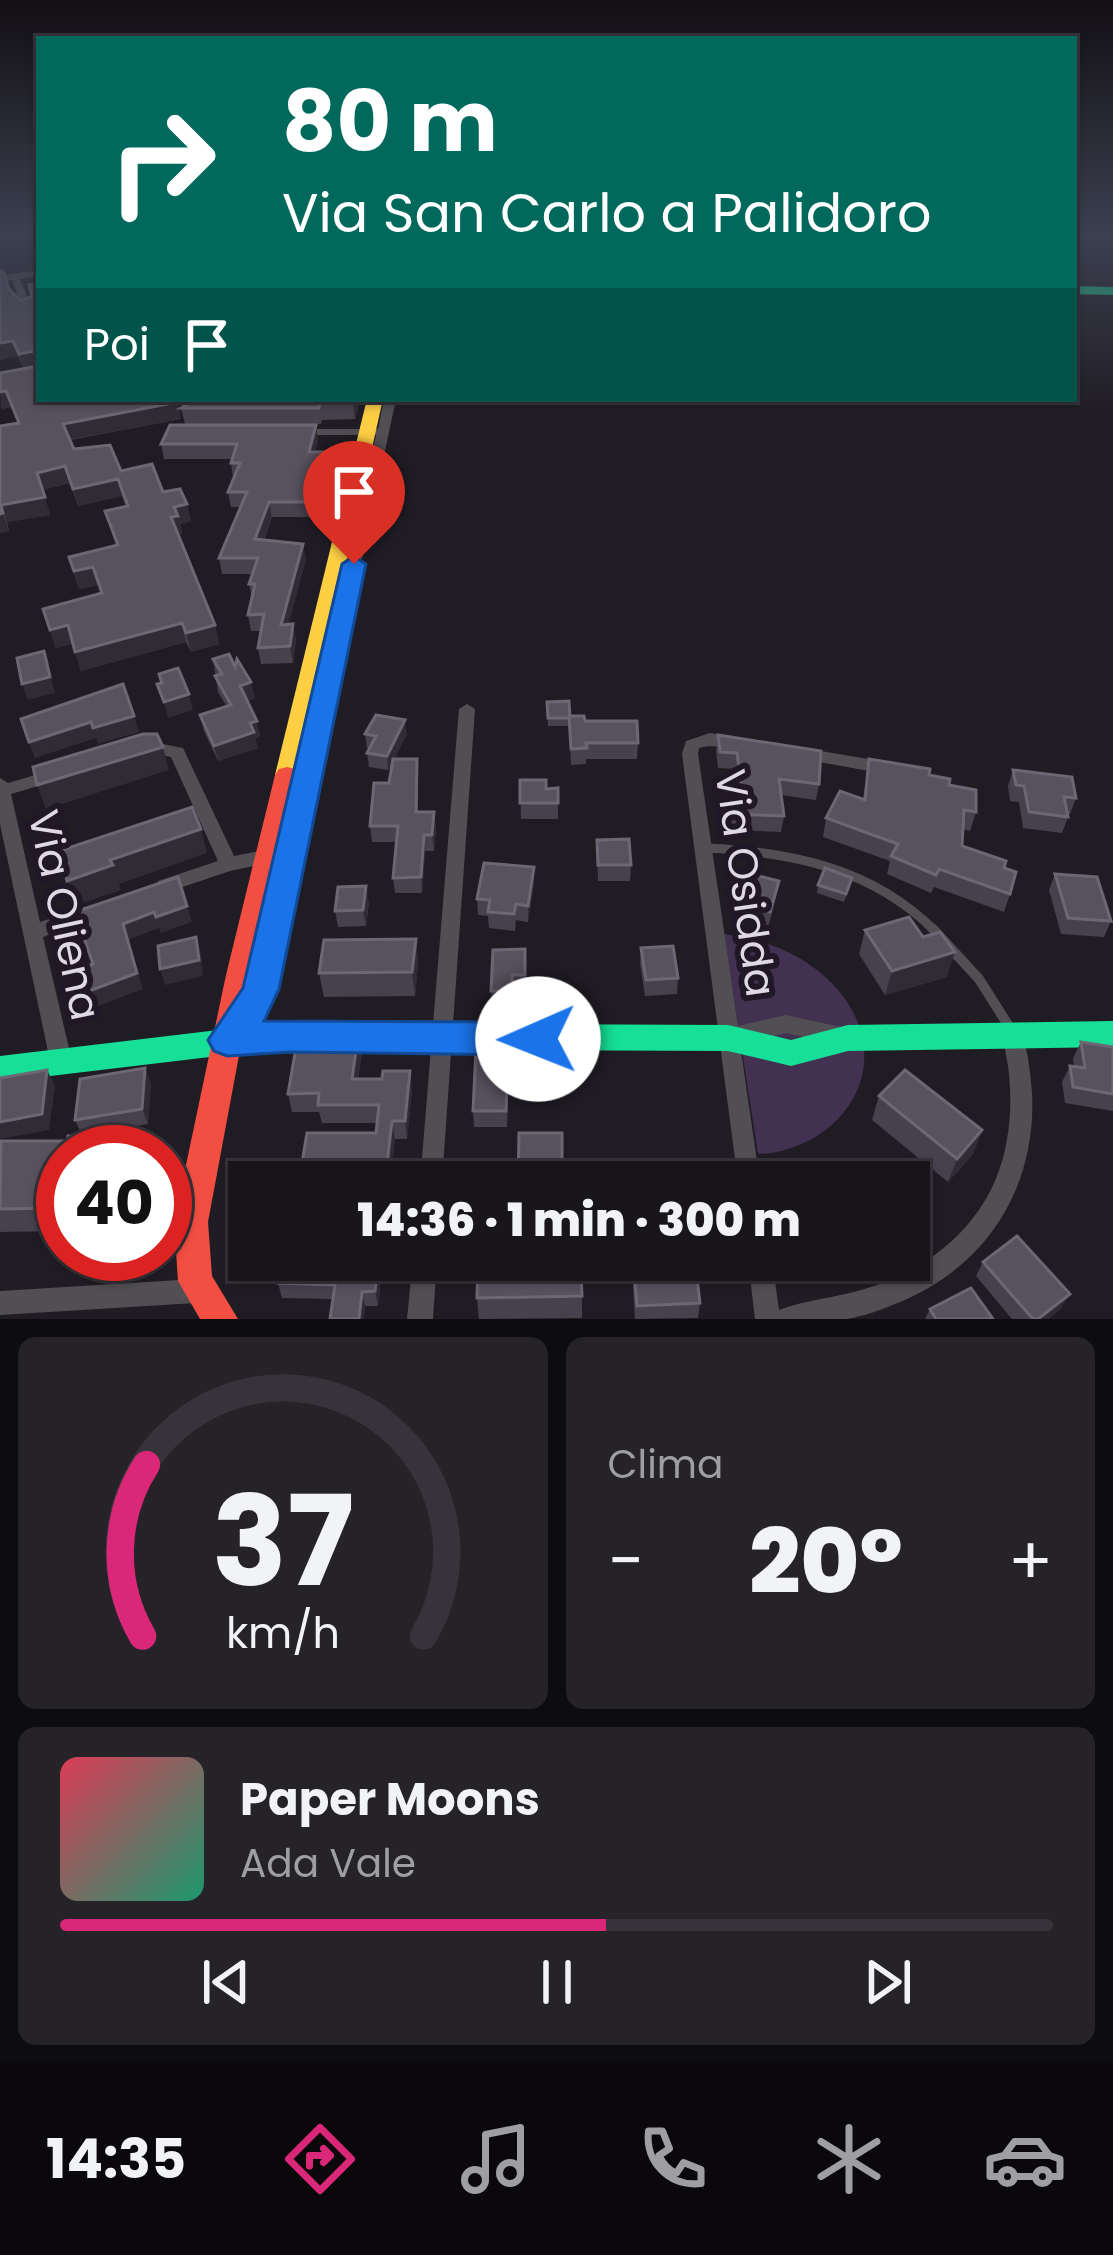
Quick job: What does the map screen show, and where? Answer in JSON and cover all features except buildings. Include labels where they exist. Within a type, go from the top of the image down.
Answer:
[{"type":"street","points":[[22,295],[27,309]]},
{"type":"street","points":[[227,1040],[247,1017],[261,989],[375,432],[375,402]]},
{"type":"street","points":[[220,1319],[196,1291],[189,1228],[271,856],[375,432],[389,402]]},
{"type":"street","points":[[279,432],[375,432]]},
{"type":"street","points":[[433,1161],[467,709]]},
{"type":"street","name":"Via Osidda","points":[[745,1161],[691,748],[710,739],[759,747]]},
{"type":"street","points":[[127,754],[151,747],[172,748],[229,864]]},
{"type":"street","name":"Via Osidda","points":[[781,750],[911,772]]},
{"type":"street","points":[[1,787],[85,766]]},
{"type":"street","name":"Via Oliena","points":[[1,787],[61,1061]]},
{"type":"street","points":[[141,895],[229,864],[271,856]]},
{"type":"street","points":[[32,933],[119,902]]},
{"type":"street","points":[[0,1069],[292,1036],[442,1040],[728,1037],[791,1053],[848,1038],[1113,1034]]},
{"type":"street","points":[[788,1319],[901,1289],[938,1270],[977,1234],[1005,1190],[1021,1135],[1024,1092],[1013,1035]]},
{"type":"street","points":[[420,1319],[423,1281]]},
{"type":"street","points":[[763,1281],[768,1319]]},
{"type":"street","points":[[0,1304],[196,1291]]},
{"type":"lane","points":[[702,848],[797,855],[880,886],[926,921],[972,970],[1013,1035]]},
{"type":"shaded area","points":[[724,934],[778,948],[811,965],[838,990],[861,1032],[860,1083],[848,1106],[832,1125],[785,1150],[758,1154]]},
{"type":"traffic: fast","points":[[0,1069],[277,1036],[728,1038],[791,1053],[848,1038],[1113,1034]]},
{"type":"traffic: slow","points":[[287,775],[374,402]]},
{"type":"traffic: jam","points":[[220,1319],[195,1281],[191,1222],[240,975],[287,775]]},
{"type":"route","points":[[354,564],[261,989],[247,1017],[227,1040],[292,1036],[538,1039]]}]
